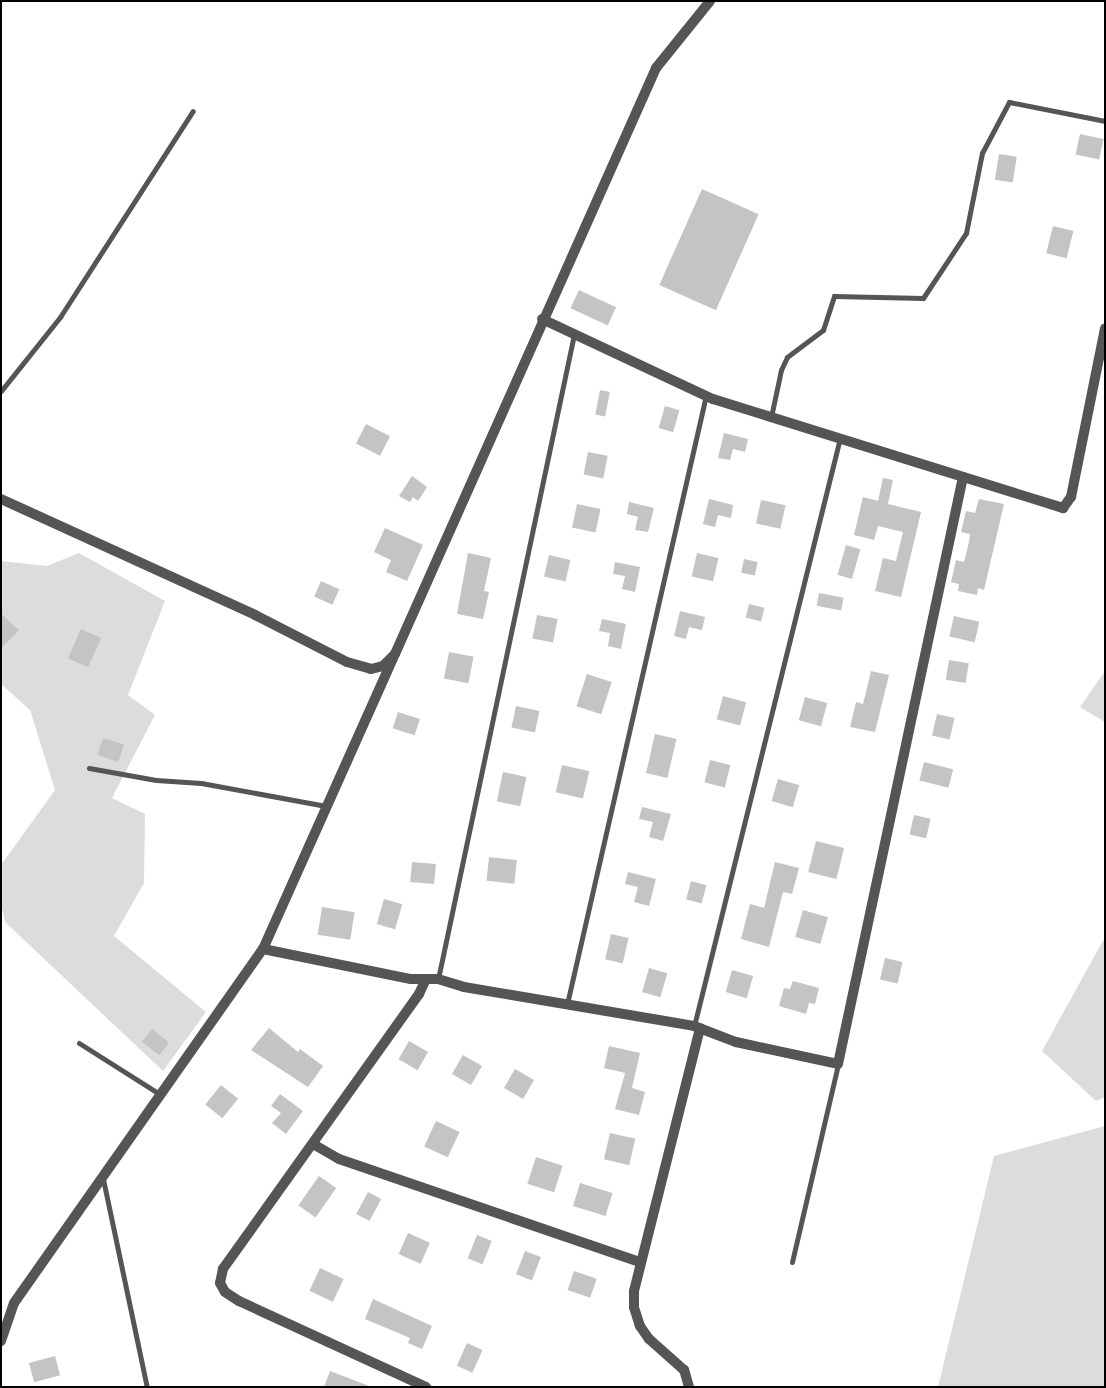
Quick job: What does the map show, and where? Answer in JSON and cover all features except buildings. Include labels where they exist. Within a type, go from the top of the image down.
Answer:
[{"type":"street","points":[[1,1340],[14,1303],[263,949],[656,68],[710,1]]},
{"type":"street","points":[[542,320],[574,332],[706,395],[1063,508],[1071,497],[1105,328]]},
{"type":"street","points":[[263,949],[411,979],[438,979],[697,1027],[736,1042],[838,1064],[963,477]]},
{"type":"street","points":[[1,499],[254,615],[347,662],[371,669],[383,666],[395,654]]},
{"type":"street","points":[[426,979],[420,994],[223,1269],[220,1283],[225,1292],[239,1301],[426,1387]]},
{"type":"street","points":[[689,1387],[684,1370],[649,1338],[640,1326],[634,1307],[639,1262],[697,1027]]},
{"type":"street","points":[[313,1144],[339,1159],[639,1262]]},
{"type":"lane","points":[[771,417],[781,370],[788,357],[823,330],[834,296],[923,298],[966,233],[982,153],[1009,102],[1105,121]]},
{"type":"lane","points":[[1,391],[60,317],[193,111]]},
{"type":"lane","points":[[438,979],[574,332]]},
{"type":"lane","points":[[567,1004],[706,395]]},
{"type":"lane","points":[[697,1027],[840,438]]},
{"type":"lane","points":[[89,768],[156,780],[201,783],[326,806]]},
{"type":"lane","points":[[79,1044],[161,1095]]},
{"type":"lane","points":[[792,1262],[838,1064]]},
{"type":"lane","points":[[103,1178],[147,1387]]},
{"type":"shaded area","points":[[79,553],[165,601],[128,695],[155,715],[112,798],[145,814],[144,883],[114,936],[206,1012],[163,1071],[5,922],[1,904],[1,865],[55,790],[30,710],[1,684],[1,561],[47,566]]},
{"type":"shaded area","points":[[1105,671],[1105,722],[1080,707]]},
{"type":"shaded area","points":[[1105,937],[1105,1097],[1096,1101],[1042,1051]]},
{"type":"shaded area","points":[[1105,1126],[1105,1387],[938,1387],[994,1156]]}]
